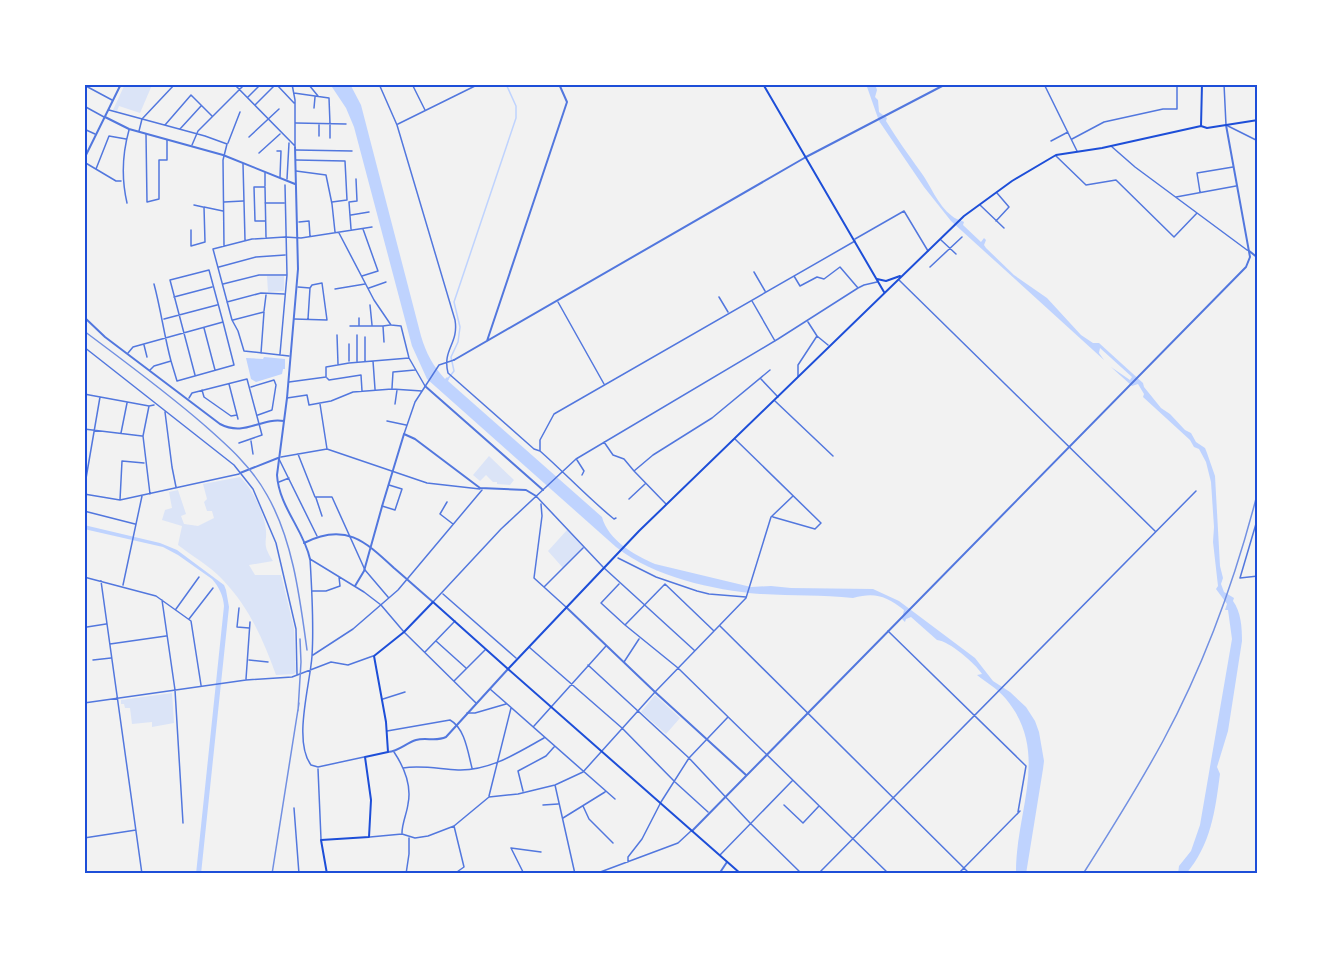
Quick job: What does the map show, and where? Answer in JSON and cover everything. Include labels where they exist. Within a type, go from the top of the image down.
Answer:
[{"type":"main road","points":[[763,84],[884,292]]},
{"type":"main road","points":[[1201,126],[1202,84]]},
{"type":"main road","points":[[508,669],[633,537],[964,216],[1056,155],[1111,146],[1201,126],[1207,128],[1258,120]]},
{"type":"main road","points":[[875,277],[886,281],[903,274]]},
{"type":"main road","points":[[327,874],[321,840],[369,837],[371,800],[365,757],[388,752],[374,656],[404,632],[433,602],[741,874]]},
{"type":"street","points":[[121,84],[84,158],[96,169],[116,181],[122,181]]},
{"type":"street","points":[[139,132],[142,119],[175,84]]},
{"type":"street","points":[[234,84],[295,148],[352,151]]},
{"type":"street","points":[[192,146],[196,134],[245,84]]},
{"type":"street","points":[[247,98],[261,84]]},
{"type":"street","points":[[254,106],[276,84],[295,104]]},
{"type":"street","points":[[292,84],[295,104],[297,286],[289,382],[278,458],[278,483],[310,559],[312,655],[303,725],[307,760],[313,767],[365,757]]},
{"type":"street","points":[[379,84],[397,125],[455,320],[456,334],[446,362],[451,376],[534,449],[540,451],[563,470],[591,500],[614,519],[616,518]]},
{"type":"street","points":[[412,84],[426,111]]},
{"type":"street","points":[[397,125],[479,84]]},
{"type":"street","points":[[487,341],[567,102],[559,84]]},
{"type":"street","points":[[355,586],[365,570],[388,485],[415,402],[440,365],[452,361],[806,157],[946,84]]},
{"type":"street","points":[[1044,84],[1078,152]]},
{"type":"street","points":[[1072,139],[1104,122],[1177,109],[1177,84]]},
{"type":"street","points":[[595,874],[678,843],[692,831],[1246,267],[1250,261],[1226,125],[1224,84]]},
{"type":"street","points":[[84,85],[113,101]]},
{"type":"street","points":[[309,85],[317,96]]},
{"type":"street","points":[[294,93],[329,98],[330,138]]},
{"type":"street","points":[[164,125],[191,95],[213,116]]},
{"type":"street","points":[[314,108],[317,96]]},
{"type":"street","points":[[84,106],[129,129],[223,155],[296,184]]},
{"type":"street","points":[[179,129],[202,106]]},
{"type":"street","points":[[108,109],[227,144]]},
{"type":"street","points":[[249,137],[279,109]]},
{"type":"street","points":[[224,246],[223,155],[240,112]]},
{"type":"street","points":[[295,123],[346,124]]},
{"type":"street","points":[[319,124],[319,136]]},
{"type":"street","points":[[1226,125],[1258,141]]},
{"type":"street","points":[[84,129],[96,135]]},
{"type":"street","points":[[127,203],[122,181],[122,159],[129,129]]},
{"type":"street","points":[[1051,141],[1069,132]]},
{"type":"street","points":[[259,153],[280,133]]},
{"type":"street","points":[[146,134],[147,202],[159,200],[159,160],[167,160],[167,139]]},
{"type":"street","points":[[96,169],[109,136],[126,140]]},
{"type":"street","points":[[287,180],[290,143]]},
{"type":"street","points":[[1111,146],[1258,258]]},
{"type":"street","points":[[277,151],[281,151],[280,177]]},
{"type":"street","points":[[1056,155],[1086,185],[1116,180],[1174,237],[1197,213]]},
{"type":"street","points":[[295,160],[345,161],[347,200],[332,202]]},
{"type":"street","points":[[243,163],[245,241]]},
{"type":"street","points":[[1200,192],[1197,173],[1233,167]]},
{"type":"street","points":[[265,171],[266,238]]},
{"type":"street","points":[[296,171],[326,175],[335,233]]},
{"type":"street","points":[[351,230],[349,202],[357,201],[356,179]]},
{"type":"street","points":[[280,355],[286,274],[285,185]]},
{"type":"street","points":[[1175,197],[1237,186]]},
{"type":"street","points":[[265,187],[254,187],[255,221],[265,221]]},
{"type":"street","points":[[996,193],[1010,207],[996,221]]},
{"type":"street","points":[[224,202],[244,201]]},
{"type":"street","points":[[265,203],[285,202]]},
{"type":"street","points":[[194,205],[224,211]]},
{"type":"street","points":[[980,205],[1004,228]]},
{"type":"street","points":[[191,230],[191,246],[205,242],[204,207]]},
{"type":"street","points":[[540,451],[540,440],[554,414],[904,211],[928,251]]},
{"type":"street","points":[[350,215],[369,212]]},
{"type":"street","points":[[299,222],[309,221],[310,236]]},
{"type":"street","points":[[291,356],[244,351],[232,320],[213,249],[266,238],[297,238],[372,227]]},
{"type":"street","points":[[362,276],[378,271],[363,228]]},
{"type":"street","points":[[339,232],[379,309],[391,325]]},
{"type":"street","points":[[930,267],[962,237]]},
{"type":"street","points":[[940,239],[956,254]]},
{"type":"street","points":[[218,267],[256,257],[286,255]]},
{"type":"street","points":[[794,275],[800,286],[818,277],[824,279],[840,267],[858,288]]},
{"type":"street","points":[[154,284],[177,381],[196,376],[234,365],[209,270],[170,280],[196,376]]},
{"type":"street","points":[[754,272],[765,292]]},
{"type":"street","points":[[223,284],[259,275],[286,274]]},
{"type":"street","points":[[898,279],[1155,531]]},
{"type":"street","points":[[368,288],[386,282]]},
{"type":"street","points":[[304,543],[317,536],[331,534],[348,535],[358,539],[371,547],[433,602],[501,529],[576,459],[775,341],[858,288],[878,282]]},
{"type":"street","points":[[294,319],[327,320],[322,283],[312,285],[310,288],[297,286]]},
{"type":"street","points":[[335,289],[366,284]]},
{"type":"street","points":[[174,297],[213,287]]},
{"type":"street","points":[[308,319],[310,288]]},
{"type":"street","points":[[227,302],[266,293],[285,294]]},
{"type":"street","points":[[261,353],[266,293]]},
{"type":"street","points":[[719,297],[729,313]]},
{"type":"street","points":[[752,300],[775,341]]},
{"type":"street","points":[[557,301],[604,385]]},
{"type":"street","points":[[163,320],[218,304]]},
{"type":"street","points":[[370,305],[372,325]]},
{"type":"street","points":[[232,320],[264,312]]},
{"type":"street","points":[[84,317],[127,354],[225,427],[237,430],[276,420],[284,421]]},
{"type":"street","points":[[359,318],[359,325]]},
{"type":"street","points":[[807,321],[817,336],[829,346]]},
{"type":"street","points":[[127,354],[133,347],[223,322]]},
{"type":"street","points":[[350,326],[401,326],[409,358],[426,385],[544,489]]},
{"type":"street","points":[[383,326],[384,342]]},
{"type":"street","points":[[204,327],[215,370]]},
{"type":"street","points":[[337,335],[338,365]]},
{"type":"street","points":[[357,335],[357,362]]},
{"type":"street","points":[[798,376],[798,365],[817,336]]},
{"type":"street","points":[[364,337],[365,362]]},
{"type":"street","points":[[144,344],[147,357]]},
{"type":"street","points":[[349,344],[349,363]]},
{"type":"street","points":[[84,347],[234,465],[249,483],[276,543],[296,629],[297,674]]},
{"type":"street","points":[[326,377],[326,367],[409,358]]},
{"type":"street","points":[[150,371],[154,366],[171,361]]},
{"type":"street","points":[[373,361],[376,390]]},
{"type":"street","points":[[392,389],[393,372],[416,370]]},
{"type":"street","points":[[634,471],[652,454],[712,418],[770,370]]},
{"type":"street","points":[[289,382],[326,377],[329,380],[361,375],[362,392]]},
{"type":"street","points":[[187,400],[192,393],[248,379],[262,435],[239,443]]},
{"type":"street","points":[[760,379],[778,397]]},
{"type":"street","points":[[250,387],[274,380],[276,385],[272,410],[257,415]]},
{"type":"street","points":[[229,384],[238,419]]},
{"type":"street","points":[[287,398],[307,395],[309,405],[331,401],[353,392],[392,389],[422,391]]},
{"type":"street","points":[[395,404],[397,389]]},
{"type":"street","points":[[202,390],[204,397],[231,416],[237,415]]},
{"type":"street","points":[[84,394],[149,406],[155,404]]},
{"type":"street","points":[[84,490],[100,397]]},
{"type":"street","points":[[774,400],[832,456]]},
{"type":"street","points":[[121,433],[127,402]]},
{"type":"street","points":[[320,403],[327,449]]},
{"type":"street","points":[[149,406],[143,436],[150,494]]},
{"type":"street","points":[[165,412],[171,467],[176,488]]},
{"type":"street","points":[[387,422],[407,426]]},
{"type":"street","points":[[84,429],[143,436]]},
{"type":"street","points":[[404,434],[415,439],[482,489]]},
{"type":"street","points":[[735,439],[821,523],[815,530],[771,517]]},
{"type":"street","points":[[250,440],[253,454]]},
{"type":"street","points":[[604,441],[613,455],[624,459],[667,504]]},
{"type":"street","points":[[84,494],[120,500],[240,473],[278,458],[327,449],[427,483],[482,489],[530,490],[603,567],[695,650]]},
{"type":"street","points":[[298,454],[322,516]]},
{"type":"street","points":[[278,458],[317,536]]},
{"type":"street","points":[[576,459],[584,471],[582,475]]},
{"type":"street","points":[[120,500],[122,461],[145,464]]},
{"type":"street","points":[[278,483],[289,478]]},
{"type":"street","points":[[629,499],[646,483]]},
{"type":"street","points":[[382,506],[395,510],[402,489],[388,485]]},
{"type":"street","points":[[312,655],[353,629],[408,580],[482,489]]},
{"type":"street","points":[[818,874],[1196,491]]},
{"type":"street","points":[[123,586],[142,495]]},
{"type":"street","points":[[369,837],[402,834],[409,837],[426,837],[454,826],[489,797],[555,785],[583,772],[654,692],[747,597],[771,517],[793,496]]},
{"type":"street","points":[[315,497],[332,497],[365,570],[389,597]]},
{"type":"street","points":[[447,502],[440,514],[454,524]]},
{"type":"street","points":[[541,504],[542,516],[534,578],[654,692],[746,775]]},
{"type":"street","points":[[84,511],[135,524]]},
{"type":"street","points":[[1258,517],[1240,578],[1258,576]]},
{"type":"street","points":[[544,587],[583,547]]},
{"type":"street","points":[[616,557],[635,568],[709,594],[747,597]]},
{"type":"street","points":[[310,559],[355,586],[381,605],[404,632],[476,702]]},
{"type":"street","points":[[312,591],[326,591],[340,586],[339,576]]},
{"type":"street","points":[[175,609],[200,577]]},
{"type":"street","points":[[84,578],[156,596],[189,619],[201,686]]},
{"type":"street","points":[[625,625],[667,580]]},
{"type":"street","points":[[101,581],[142,874]]},
{"type":"street","points":[[620,583],[601,603],[678,668],[889,874]]},
{"type":"street","points":[[665,584],[714,631]]},
{"type":"street","points":[[189,619],[213,588]]},
{"type":"street","points":[[442,593],[517,659]]},
{"type":"street","points":[[162,600],[175,690],[183,824]]},
{"type":"street","points":[[239,608],[237,627],[250,628]]},
{"type":"street","points":[[425,653],[455,621]]},
{"type":"street","points":[[246,680],[250,622]]},
{"type":"street","points":[[87,627],[107,624]]},
{"type":"street","points":[[719,626],[970,874]]},
{"type":"street","points":[[887,631],[1026,766],[1019,812],[958,874]]},
{"type":"street","points":[[110,644],[167,635]]},
{"type":"street","points":[[624,662],[640,638]]},
{"type":"street","points":[[436,641],[467,668]]},
{"type":"street","points":[[529,646],[622,728],[709,813]]},
{"type":"street","points":[[533,727],[570,683],[606,646]]},
{"type":"street","points":[[454,681],[486,649]]},
{"type":"street","points":[[84,703],[246,680],[292,677],[331,662],[348,665],[374,656]]},
{"type":"street","points":[[93,660],[112,658]]},
{"type":"street","points":[[248,660],[268,662]]},
{"type":"street","points":[[588,665],[688,758],[802,874]]},
{"type":"street","points":[[388,752],[394,752],[416,740],[443,739],[508,669]]},
{"type":"street","points":[[489,689],[615,799]]},
{"type":"street","points":[[382,700],[405,692]]},
{"type":"street","points":[[467,712],[475,713],[507,704]]},
{"type":"street","points":[[489,797],[511,708]]},
{"type":"street","points":[[628,862],[628,857],[642,839],[688,758],[728,717]]},
{"type":"street","points":[[386,731],[447,720],[457,724],[466,744],[472,769]]},
{"type":"street","points":[[403,768],[417,766],[456,770],[472,769],[498,763],[544,738]]},
{"type":"street","points":[[524,792],[518,771],[546,756],[555,747]]},
{"type":"street","points":[[394,752],[408,781],[410,794],[402,834]]},
{"type":"street","points":[[318,767],[321,840]]},
{"type":"street","points":[[720,855],[793,780]]},
{"type":"street","points":[[555,785],[575,874]]},
{"type":"street","points":[[563,818],[606,791]]},
{"type":"street","points":[[543,805],[559,804]]},
{"type":"street","points":[[784,805],[802,823],[819,806]]},
{"type":"street","points":[[583,806],[589,819],[613,843]]},
{"type":"street","points":[[294,808],[299,874]]},
{"type":"street","points":[[454,826],[464,867],[454,874]]},
{"type":"street","points":[[84,838],[136,830]]},
{"type":"street","points":[[406,874],[410,854],[409,837]]},
{"type":"street","points":[[524,874],[511,848],[541,852]]},
{"type":"street","points":[[719,874],[727,862]]},
{"type":"shaded area","points":[[125,84],[152,85],[140,113],[119,106],[117,111],[113,110]]},
{"type":"shaded area","points":[[267,276],[284,276],[284,291],[268,292]]},
{"type":"shaded area","points":[[489,456],[514,480],[510,485],[497,484],[486,475],[480,481],[473,475]]},
{"type":"shaded area","points":[[240,477],[252,492],[261,512],[265,524],[266,546],[273,561],[249,565],[255,575],[281,575],[294,628],[296,672],[294,674],[276,675],[248,612],[232,590],[217,574],[178,545],[182,526],[162,520],[165,510],[172,508],[169,492],[178,490],[186,514],[181,516],[184,524],[198,526],[214,518],[212,511],[207,511],[204,502],[207,499],[203,484]]},
{"type":"shaded area","points":[[567,530],[583,547],[563,568],[548,551]]},
{"type":"shaded area","points":[[172,693],[174,723],[152,727],[152,722],[132,724],[130,708],[125,708],[124,704],[121,704],[121,700]]},
{"type":"shaded area","points":[[655,695],[680,718],[666,734],[641,712]]},
{"type":"water","points":[[330,84],[350,84],[361,105],[421,336],[433,364],[445,379],[447,377],[448,381],[602,517],[616,540],[655,564],[751,587],[873,589],[899,601],[975,658],[993,681],[1010,692],[1026,707],[1039,732],[1044,761],[1026,874],[1016,874],[1017,851],[1028,783],[1029,762],[1026,740],[1019,719],[1006,699],[977,675],[982,674],[961,653],[937,640],[911,617],[905,622],[902,619],[904,610],[880,596],[868,595],[853,598],[742,592],[685,580],[648,566],[616,547],[427,379],[412,346],[354,127],[346,108]]},
{"type":"water","points":[[866,84],[875,84],[877,90],[875,97],[878,100],[879,112],[887,118],[886,121],[890,128],[947,211],[964,222],[963,225],[981,242],[984,238],[986,248],[1014,275],[1047,298],[1081,335],[1093,343],[1099,343],[1143,383],[1161,408],[1205,448],[1215,476],[1220,566],[1223,578],[1221,584],[1224,592],[1234,598],[1242,630],[1242,641],[1228,731],[1217,767],[1220,774],[1211,827],[1201,851],[1186,874],[1178,874],[1179,866],[1191,851],[1200,825],[1232,639],[1228,610],[1225,610],[1227,604],[1216,589],[1218,586],[1213,542],[1211,482],[1206,462],[1199,449],[1194,447],[1190,440],[1143,397],[1144,394],[1138,384],[1132,386],[1111,367],[1130,380],[1132,377],[1100,348],[1099,353],[1104,360],[951,221],[924,187],[879,121]]},
{"type":"water","points":[[264,357],[285,359],[285,369],[282,374],[256,382],[251,379],[246,358],[263,359]]},
{"type":"water","points":[[84,525],[160,543],[177,550],[224,585],[226,590],[229,607],[201,874],[196,874],[224,606],[222,595],[212,579],[163,547],[84,529]]},
{"type":"waterway","points":[[447,380],[454,371],[451,357],[458,342],[460,327],[454,302],[516,118],[516,106],[506,84]]},
{"type":"railway","points":[[84,331],[203,424],[238,457],[261,485],[276,512],[289,550],[307,650]]},
{"type":"railway","points":[[1083,874],[1154,758],[1192,681],[1218,619],[1240,555],[1258,491]]},
{"type":"railway","points":[[298,711],[300,639]]},
{"type":"railway","points":[[272,874],[299,703]]}]
